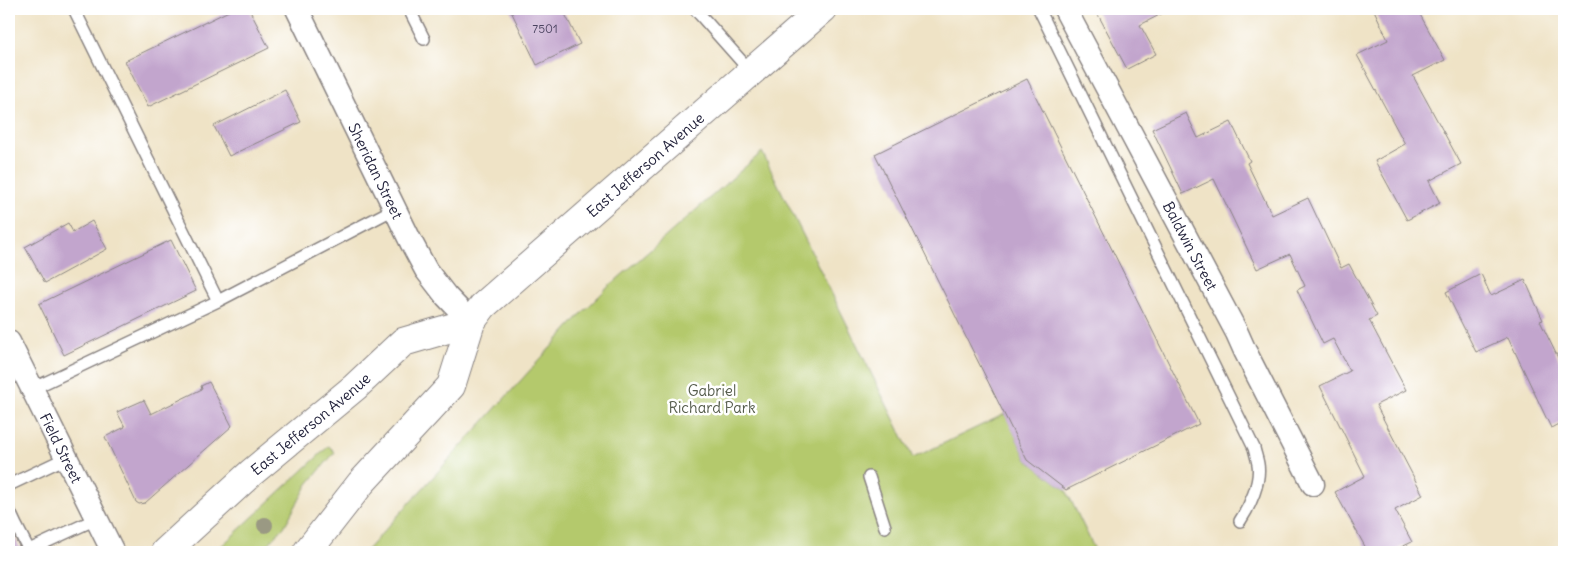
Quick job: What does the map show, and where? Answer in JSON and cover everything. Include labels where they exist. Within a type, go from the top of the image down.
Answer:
[{"type":"main road","name":"East Jefferson Avenue","points":[[307,552],[361,483],[451,386],[471,322],[483,306],[823,9]]},
{"type":"main road","name":"East Jefferson Avenue","points":[[165,552],[251,473],[355,386],[403,342],[471,322]]},
{"type":"street","name":"Sheridan Street","points":[[297,9],[394,209],[426,270],[446,296],[471,322]]},
{"type":"street","name":"Baldwin Street","points":[[1065,9],[1237,333],[1313,484]]},
{"type":"street","name":"Field Street","points":[[9,342],[113,552]]},
{"type":"lane","points":[[74,9],[218,301]]},
{"type":"lane","points":[[409,9],[424,39]]},
{"type":"lane","points":[[695,9],[751,72]]},
{"type":"lane","points":[[1039,9],[1254,448],[1259,466],[1256,486],[1250,505],[1240,521]]},
{"type":"lane","points":[[32,389],[218,301],[394,209]]},
{"type":"lane","points":[[9,485],[66,458]]},
{"type":"lane","points":[[869,477],[886,527]]},
{"type":"lane","points":[[9,510],[12,527],[30,551],[96,519]]},
{"type":"green space","name":"Gabriel Richard Park","points":[[762,152],[913,458],[1005,414],[1027,460],[1066,490],[1096,552],[365,552],[582,313],[607,288]]},
{"type":"green space","points":[[329,446],[335,452],[308,484],[284,527],[261,552],[215,552]]},
{"type":"building","points":[[233,9],[249,9],[269,48],[148,107],[125,61]]},
{"type":"building","points":[[510,9],[571,9],[564,12],[580,44],[537,65]]},
{"type":"building","points":[[1095,9],[1171,9],[1140,25],[1156,54],[1127,69]]},
{"type":"building","points":[[1375,9],[1417,9],[1445,60],[1413,76],[1461,164],[1429,181],[1440,203],[1407,220],[1375,161],[1405,144],[1357,55],[1388,40]]},
{"type":"building","points":[[1027,79],[1199,424],[1066,490],[1027,460],[875,154]]},
{"type":"building","points":[[285,90],[301,122],[229,156],[214,126]]},
{"type":"building","points":[[1186,113],[1198,138],[1231,122],[1250,161],[1247,163],[1272,215],[1308,198],[1341,268],[1349,264],[1377,316],[1369,320],[1406,390],[1376,405],[1423,495],[1395,510],[1412,542],[1391,552],[1368,552],[1335,492],[1365,476],[1320,386],[1350,371],[1333,339],[1323,344],[1297,290],[1305,286],[1290,254],[1257,269],[1214,179],[1183,194],[1152,129]]},
{"type":"building","points":[[92,221],[107,249],[45,283],[25,247],[68,223],[73,232]]},
{"type":"building","points":[[171,240],[196,291],[64,355],[39,304]]},
{"type":"building","points":[[1481,274],[1491,296],[1525,280],[1543,320],[1540,321],[1564,370],[1564,421],[1551,428],[1508,337],[1476,352],[1446,292]]},
{"type":"building","points":[[209,382],[232,426],[145,503],[139,504],[136,502],[105,437],[125,427],[117,412],[144,400],[151,414],[202,389],[201,386]]},
{"type":"building","points":[[15,538],[22,552],[9,552],[9,541]]}]
